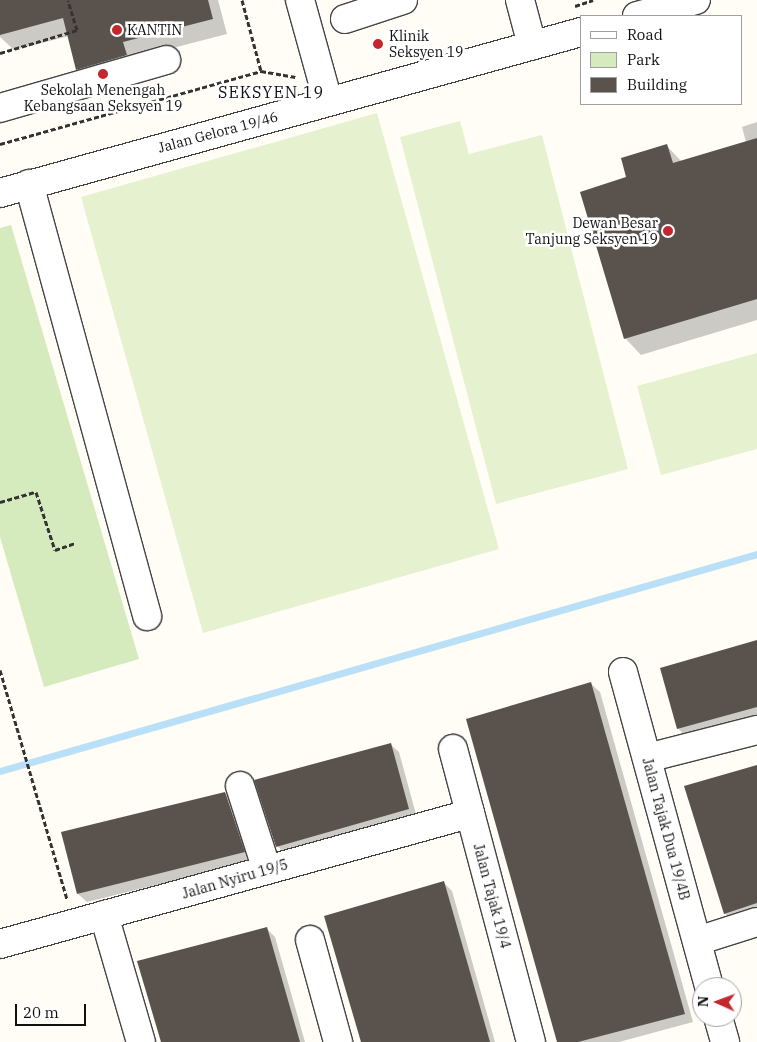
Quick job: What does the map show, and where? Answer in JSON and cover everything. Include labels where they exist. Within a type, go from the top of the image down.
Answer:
[{"type":"street","points":[[300,0],[328,102]]},
{"type":"street","points":[[344,19],[403,0]]},
{"type":"street","points":[[520,0],[532,45]]},
{"type":"street","points":[[642,15],[696,0]]},
{"type":"street","name":"Jalan Gelora 19/46","points":[[0,192],[580,32]]},
{"type":"street","points":[[0,108],[166,60]]},
{"type":"street","points":[[30,184],[148,616]]},
{"type":"street","name":"Jalan Tajak Dua 19/4B","points":[[623,672],[706,977]]},
{"type":"street","points":[[646,758],[757,730]]},
{"type":"street","name":"Jalan Tajak 19/4","points":[[452,749],[532,1042]]},
{"type":"street","points":[[240,786],[267,870]]},
{"type":"street","name":"Jalan Nyiru 19/5","points":[[0,944],[470,814]]},
{"type":"street","points":[[104,915],[141,1042]]},
{"type":"street","points":[[697,941],[757,922]]},
{"type":"street","points":[[310,940],[338,1042]]},
{"type":"path","points":[[0,53],[77,30],[68,0]]},
{"type":"path","points":[[242,0],[261,71]]},
{"type":"path","points":[[0,502],[36,492],[55,550],[75,543]]},
{"type":"path","points":[[0,670],[74,924]]},
{"type":"green space","points":[[377,113],[499,549],[203,633],[81,197]]},
{"type":"green space","points":[[460,121],[469,154],[542,135],[628,469],[496,504],[400,137]]},
{"type":"green space","points":[[11,225],[139,659],[44,687],[0,537],[0,228]]},
{"type":"green space","points":[[757,353],[757,449],[661,475],[637,386]]},
{"type":"building","name":"KANTIN","points":[[0,0],[208,0],[213,19],[123,42],[127,55],[76,70],[63,18],[0,35]]},
{"type":"building","name":"Dewan Besar Tanjung Seksyen 19","points":[[757,138],[757,299],[624,339],[580,192],[626,177],[621,158],[667,144],[673,163]]},
{"type":"building","points":[[757,640],[757,707],[677,729],[660,668]]},
{"type":"building","points":[[591,682],[685,1014],[578,1042],[557,1042],[466,719]]},
{"type":"building","points":[[391,743],[409,809],[276,847],[254,780]]},
{"type":"building","points":[[757,765],[757,903],[724,914],[684,786]]},
{"type":"building","points":[[225,792],[245,852],[77,894],[61,832]]},
{"type":"building","points":[[444,881],[490,1042],[361,1042],[324,916]]},
{"type":"building","points":[[267,927],[300,1042],[161,1042],[137,961]]},
{"type":"waterway","points":[[0,771],[757,554]]},
{"type":"place","name":"KANTIN","points":[[117,30]]},
{"type":"place","name":"Klinik Seksyen 19","points":[[378,44]]},
{"type":"place","name":"Sekolah Menengah Kebangsaan Seksyen 19","points":[[103,74]]},
{"type":"place","name":"Dewan Besar Tanjung Seksyen 19","points":[[668,231]]},
{"type":"district","name":"SEKSYEN 19","points":[[271,92]]}]
